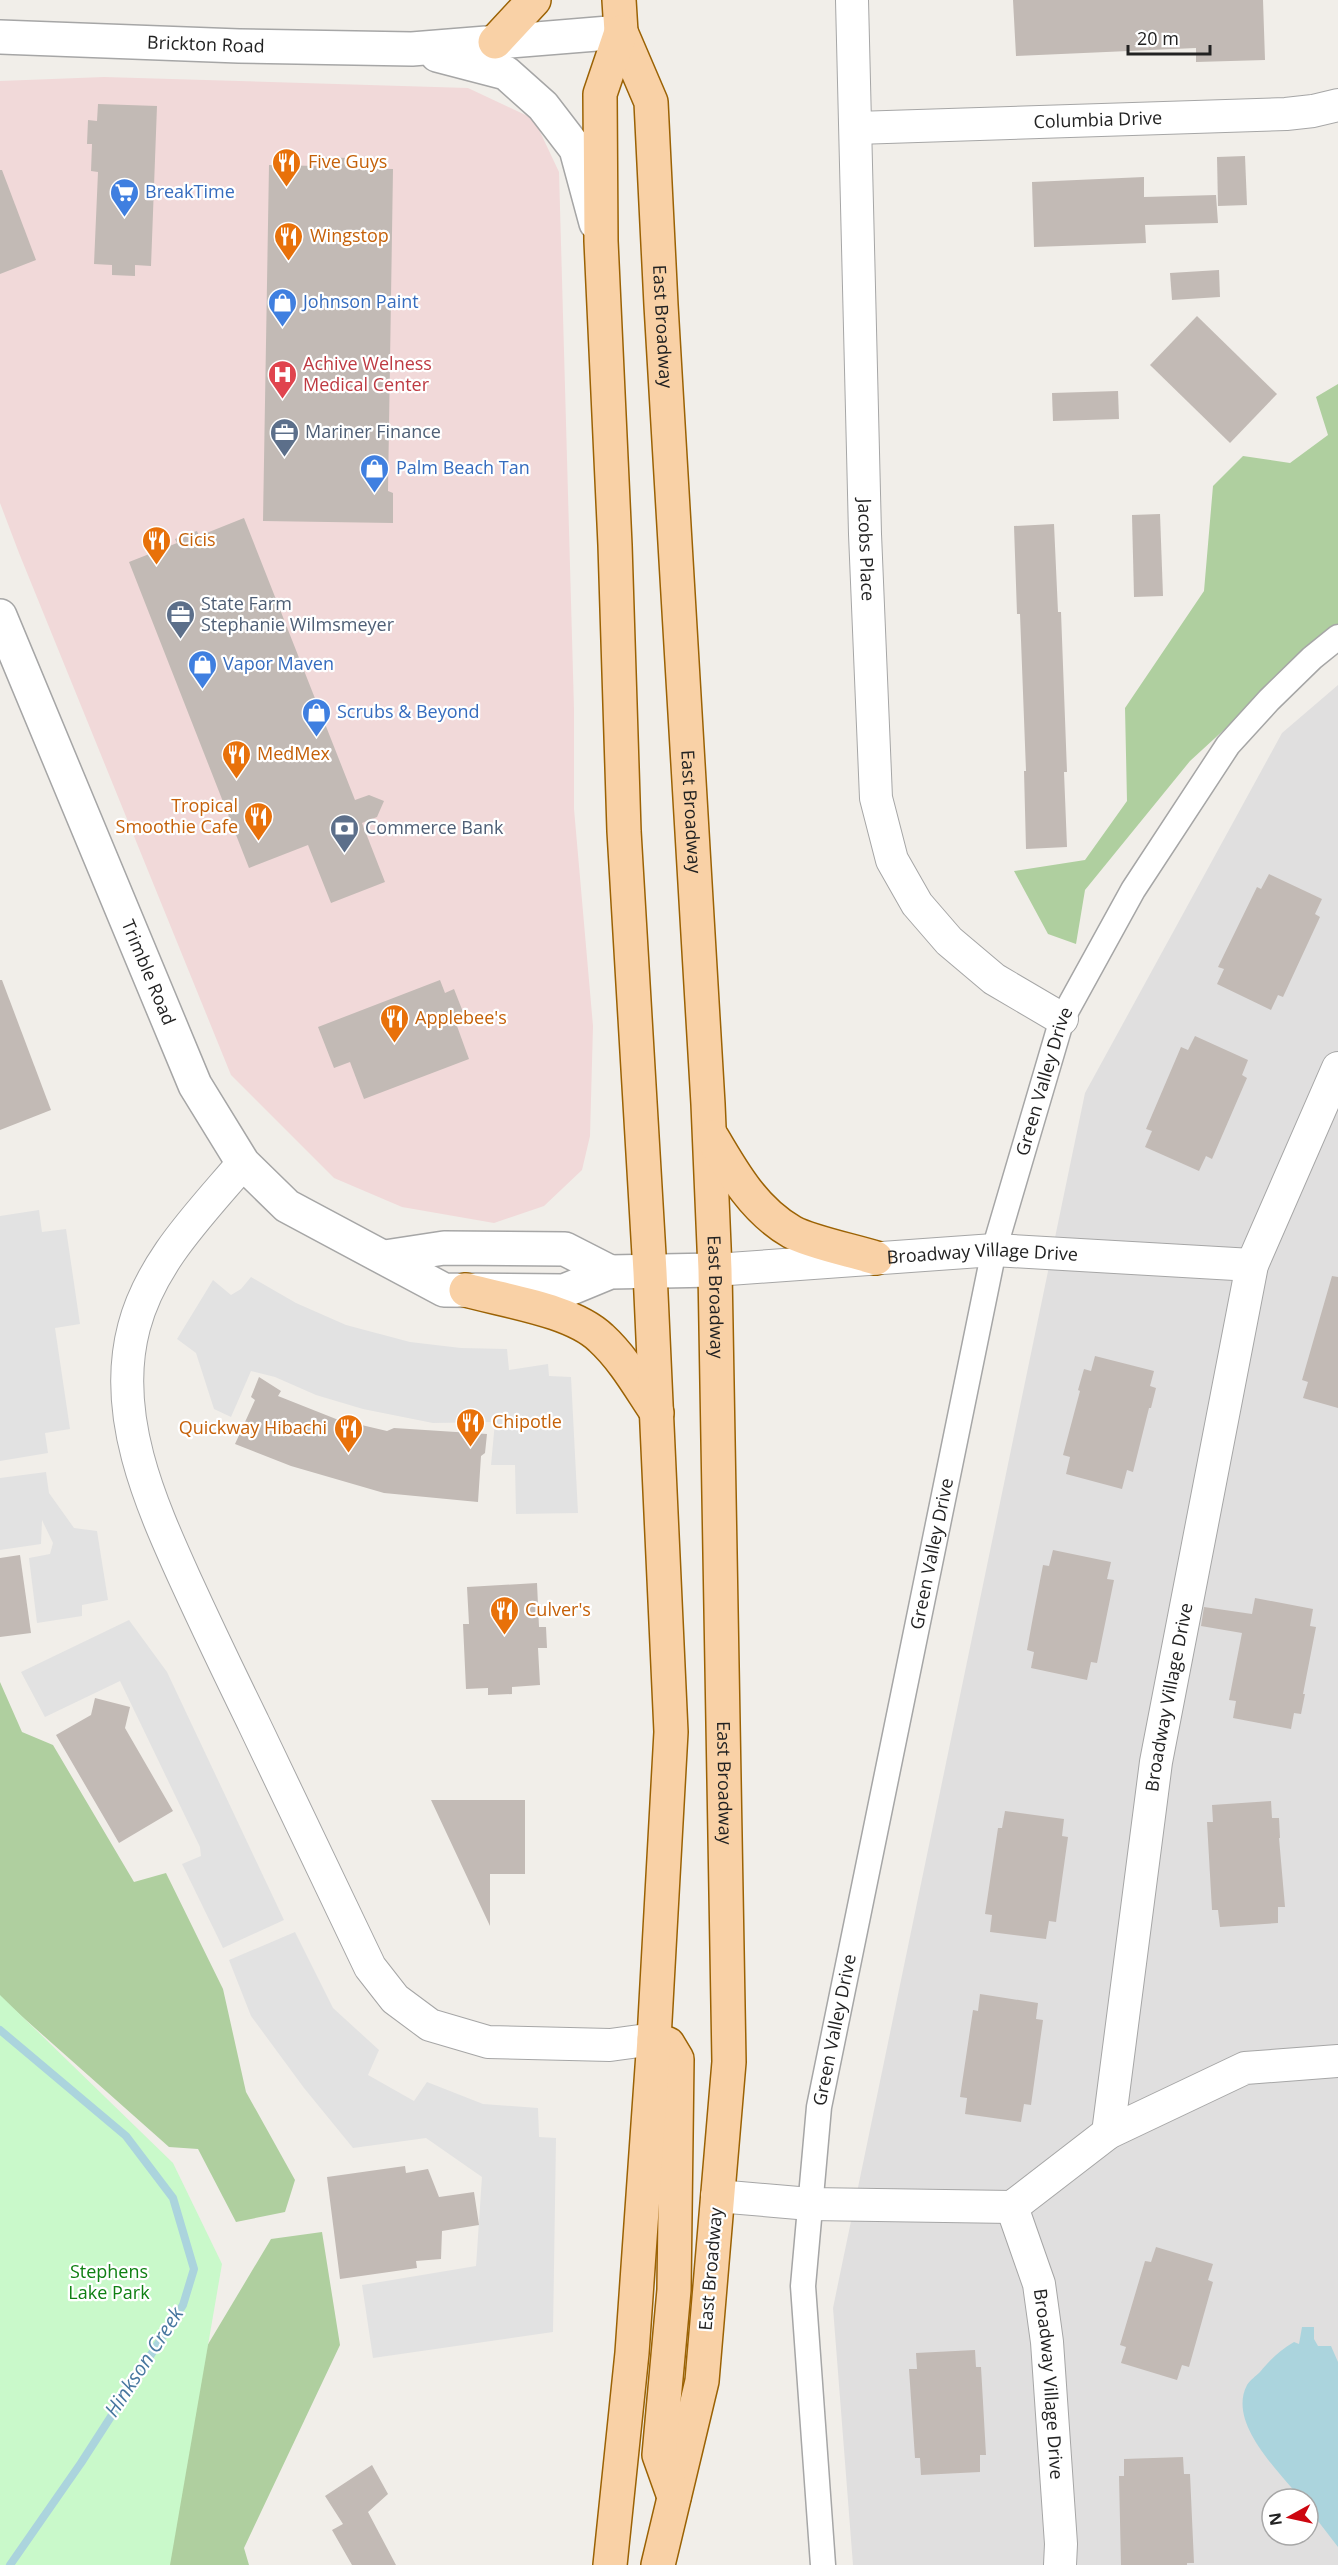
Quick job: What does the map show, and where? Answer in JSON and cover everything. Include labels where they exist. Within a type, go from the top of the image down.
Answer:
[{"type":"main road","points":[[495,42],[534,0]]},
{"type":"main road","name":"East Broadway","points":[[619,0],[621,32],[651,102],[661,317],[710,1133],[715,1270],[729,2062],[702,2381],[658,2565]]},
{"type":"main road","name":"East Broadway","points":[[610,2565],[632,2353],[654,2039],[671,1732],[650,1272],[624,831],[615,545],[601,241],[600,94],[621,32]]},
{"type":"main road","points":[[710,1133],[736,1177],[763,1211],[793,1233],[876,1258]]},
{"type":"main road","points":[[466,1290],[570,1318],[600,1337],[622,1362],[657,1413]]},
{"type":"main road","points":[[654,2039],[668,2044],[677,2059],[674,2290],[669,2366],[659,2455],[674,2498]]},
{"type":"street","name":"Jacobs Place","points":[[852,0],[865,534],[876,798],[892,860],[917,904],[949,941],[993,979],[1062,1019]]},
{"type":"street","name":"Brickton Road","points":[[0,37],[239,46],[412,49],[621,32]]},
{"type":"street","name":"Brickton Road","points":[[412,49],[507,73],[543,106],[576,149],[601,241]]},
{"type":"street","name":"Columbia Drive","points":[[856,128],[1286,114],[1338,105]]},
{"type":"street","name":"Trimble Road","points":[[0,616],[195,1085],[243,1163],[287,1206],[333,1233],[385,1257],[444,1290],[564,1291],[610,1272],[715,1270]]},
{"type":"street","name":"Green Valley Drive","points":[[823,2565],[803,2286],[819,2107],[988,1290],[994,1250],[1062,1019],[1133,890],[1228,745],[1269,700],[1312,658],[1338,637]]},
{"type":"street","name":"Broadway Village Drive","points":[[1108,2133],[1156,1762],[1252,1265],[1338,1068]]},
{"type":"street","points":[[243,1163],[174,1246],[147,1289],[134,1328],[127,1365],[128,1409],[142,1472],[158,1519],[204,1622],[370,1967],[395,1999],[430,2025],[488,2042],[610,2044],[654,2039]]},
{"type":"street","name":"Trimble Road","points":[[385,1257],[444,1248],[566,1249],[610,1272]]},
{"type":"street","name":"Broadway Village Drive","points":[[715,1270],[994,1250],[1252,1265]]},
{"type":"street","points":[[717,2196],[810,2204],[1012,2207],[1108,2133],[1245,2068],[1338,2061]]},
{"type":"street","name":"Broadway Village Drive","points":[[1012,2207],[1040,2284],[1047,2342],[1061,2544],[1060,2565]]},
{"type":"shaded area","points":[[104,77],[468,88],[534,119],[559,172],[574,709],[574,809],[593,1026],[590,1136],[582,1170],[544,1206],[494,1223],[402,1207],[334,1178],[231,1075],[19,553],[0,503],[0,81]]},
{"type":"shaded area","points":[[1338,685],[1338,2565],[853,2565],[833,2308],[1085,1093],[1282,733]]},
{"type":"shaded area","points":[[39,1210],[42,1232],[66,1229],[80,1324],[55,1328],[70,1429],[45,1433],[48,1453],[0,1461],[0,1216]]},
{"type":"shaded area","points":[[251,1277],[296,1303],[346,1325],[410,1342],[461,1348],[507,1349],[509,1370],[548,1364],[549,1376],[571,1377],[578,1513],[516,1514],[515,1465],[491,1465],[495,1422],[433,1423],[363,1409],[316,1395],[275,1377],[251,1371],[231,1417],[214,1409],[196,1353],[177,1339],[213,1280],[231,1295],[241,1289]]},
{"type":"shaded area","points":[[46,1472],[49,1493],[74,1528],[97,1531],[108,1600],[82,1605],[82,1616],[37,1623],[29,1558],[50,1554],[53,1543],[42,1520],[41,1544],[0,1550],[0,1478]]},
{"type":"shaded area","points":[[129,1620],[167,1672],[284,1920],[223,1948],[182,1864],[201,1856],[200,1847],[120,1681],[45,1717],[21,1672]]},
{"type":"shaded area","points":[[295,1932],[333,2008],[379,2050],[368,2075],[414,2101],[427,2082],[483,2104],[538,2108],[539,2137],[556,2138],[553,2332],[373,2358],[362,2285],[476,2266],[482,2177],[426,2138],[353,2148],[304,2088],[251,2016],[229,1960]]},
{"type":"green space","points":[[1338,384],[1338,625],[1190,761],[1085,890],[1076,944],[1048,934],[1014,871],[1085,860],[1127,801],[1125,708],[1204,591],[1213,486],[1243,456],[1290,463],[1328,435],[1316,397]]},
{"type":"green space","points":[[0,1682],[22,1732],[53,1745],[134,1882],[166,1873],[223,1989],[246,2092],[295,2180],[285,2212],[236,2222],[198,2149],[169,2147],[0,1997]]},
{"type":"green space","name":"Stephens Lake Park","points":[[0,1995],[173,2163],[222,2264],[170,2565],[0,2565]]},
{"type":"green space","points":[[322,2232],[340,2345],[244,2548],[249,2565],[76,2565],[271,2239]]},
{"type":"water","points":[[1302,2327],[1314,2327],[1314,2339],[1318,2346],[1331,2346],[1338,2362],[1338,2547],[1320,2524],[1320,2487],[1291,2487],[1258,2446],[1244,2415],[1243,2400],[1250,2381],[1280,2352],[1294,2342],[1299,2344]]},
{"type":"building","points":[[1013,0],[1263,0],[1265,60],[1196,62],[1196,48],[1016,56]]},
{"type":"building","name":"BreakTime","points":[[98,104],[157,106],[151,266],[135,265],[135,276],[112,275],[112,265],[94,264],[98,172],[91,171],[92,144],[87,144],[88,120],[97,121]]},
{"type":"building","points":[[1245,156],[1247,205],[1218,206],[1217,157]]},
{"type":"building","points":[[319,157],[348,158],[347,168],[393,169],[388,491],[393,493],[393,523],[263,521],[269,165],[319,166]]},
{"type":"building","points":[[0,170],[2,170],[36,260],[0,274]]},
{"type":"building","points":[[1144,177],[1144,197],[1216,195],[1218,223],[1145,225],[1146,243],[1034,247],[1032,182]]},
{"type":"building","points":[[1219,270],[1220,297],[1172,300],[1170,273]]},
{"type":"building","points":[[1197,316],[1277,394],[1230,443],[1150,365]]},
{"type":"building","points":[[1118,391],[1119,419],[1053,421],[1052,393]]},
{"type":"building","points":[[1160,514],[1163,596],[1134,597],[1132,515]]},
{"type":"building","points":[[244,518],[355,800],[369,795],[384,801],[377,817],[362,823],[385,882],[331,903],[308,845],[249,868],[129,562],[177,543],[175,539],[197,531],[199,536]]},
{"type":"building","points":[[1054,524],[1058,612],[1061,612],[1067,772],[1064,772],[1067,847],[1026,849],[1024,771],[1026,771],[1014,526]]},
{"type":"building","points":[[1269,874],[1322,899],[1315,914],[1320,917],[1283,997],[1278,995],[1271,1010],[1217,984],[1224,969],[1218,967],[1257,887],[1261,889]]},
{"type":"building","points":[[0,980],[2,980],[51,1110],[0,1130]]},
{"type":"building","name":"Applebee's","points":[[440,980],[445,993],[454,989],[463,1012],[453,1015],[469,1059],[364,1099],[350,1062],[334,1068],[318,1027]]},
{"type":"building","points":[[1195,1036],[1248,1060],[1242,1075],[1247,1078],[1212,1159],[1206,1156],[1199,1171],[1145,1147],[1152,1131],[1146,1129],[1181,1047],[1188,1050]]},
{"type":"building","points":[[1332,1276],[1338,1277],[1338,1408],[1303,1398],[1308,1382],[1302,1380]]},
{"type":"building","points":[[1095,1356],[1154,1371],[1150,1386],[1156,1388],[1151,1408],[1149,1408],[1133,1472],[1127,1470],[1122,1489],[1066,1474],[1070,1457],[1063,1455],[1080,1391],[1078,1390],[1084,1369],[1091,1371]]},
{"type":"building","points":[[259,1377],[281,1391],[278,1396],[336,1419],[387,1431],[394,1428],[487,1434],[485,1453],[481,1456],[478,1502],[384,1493],[291,1466],[235,1444],[255,1400],[251,1397]]},
{"type":"building","points":[[1053,1550],[1111,1562],[1107,1579],[1114,1580],[1097,1663],[1091,1662],[1087,1680],[1031,1668],[1034,1652],[1027,1650],[1033,1617],[1043,1565],[1049,1566]]},
{"type":"building","points":[[20,1555],[31,1633],[0,1637],[0,1558]]},
{"type":"building","points":[[537,1583],[539,1627],[546,1627],[547,1648],[538,1648],[540,1685],[512,1687],[512,1694],[488,1695],[488,1688],[466,1689],[463,1624],[469,1624],[467,1587]]},
{"type":"building","points":[[1255,1598],[1313,1609],[1310,1626],[1316,1627],[1303,1694],[1305,1694],[1301,1714],[1294,1713],[1291,1729],[1233,1718],[1236,1701],[1229,1700],[1242,1633],[1201,1626],[1204,1607],[1252,1614]]},
{"type":"building","points":[[95,1698],[130,1707],[125,1728],[173,1811],[119,1843],[56,1735],[91,1715]]},
{"type":"building","points":[[431,1800],[525,1800],[525,1874],[490,1874],[490,1926]]},
{"type":"building","points":[[1271,1801],[1272,1818],[1279,1818],[1285,1907],[1278,1907],[1278,1923],[1220,1927],[1218,1910],[1212,1910],[1207,1822],[1213,1822],[1212,1805]]},
{"type":"building","points":[[1005,1811],[1064,1819],[1062,1836],[1068,1837],[1056,1922],[1049,1921],[1046,1939],[990,1932],[992,1915],[985,1914],[998,1828],[1002,1828]]},
{"type":"building","points":[[980,1994],[1038,2003],[1036,2019],[1043,2020],[1031,2105],[1024,2104],[1021,2122],[965,2114],[967,2098],[960,2097],[973,2010],[978,2011]]},
{"type":"building","points":[[405,2166],[406,2173],[428,2169],[439,2197],[474,2192],[479,2225],[442,2231],[441,2259],[416,2261],[417,2268],[340,2279],[327,2177]]},
{"type":"building","points":[[1156,2247],[1213,2264],[1208,2280],[1213,2282],[1189,2367],[1182,2365],[1177,2380],[1121,2363],[1126,2347],[1120,2345],[1145,2261],[1151,2262]]},
{"type":"building","points":[[975,2350],[976,2367],[981,2367],[986,2455],[980,2455],[980,2472],[921,2475],[920,2458],[915,2458],[909,2369],[917,2369],[916,2353]]},
{"type":"building","points":[[1183,2457],[1184,2474],[1190,2474],[1194,2563],[1187,2563],[1187,2565],[1121,2565],[1119,2476],[1124,2476],[1124,2459]]},
{"type":"building","points":[[372,2465],[388,2494],[368,2512],[396,2565],[352,2565],[332,2530],[343,2524],[325,2496]]},
{"type":"waterway","name":"Hinkson Creek","points":[[0,2030],[126,2136],[173,2198],[194,2269],[183,2305],[81,2463],[10,2565]]},
{"type":"place","name":"Five Guys","points":[[287,188]]},
{"type":"place","name":"BreakTime","points":[[124,218]]},
{"type":"place","name":"Wingstop","points":[[289,262]]},
{"type":"place","name":"Johnson Paint","points":[[282,328]]},
{"type":"place","name":"Achive Welness Medical Center","points":[[282,400]]},
{"type":"place","name":"Mariner Finance","points":[[284,458]]},
{"type":"place","name":"Palm Beach Tan","points":[[375,494]]},
{"type":"place","name":"Cicis","points":[[157,566]]},
{"type":"place","name":"State Farm Stephanie Wilmsmeyer","points":[[180,640]]},
{"type":"place","name":"Vapor Maven","points":[[202,690]]},
{"type":"place","name":"Scrubs & Beyond","points":[[316,738]]},
{"type":"place","name":"MedMex","points":[[236,780]]},
{"type":"place","name":"Tropical Smoothie Cafe","points":[[259,842]]},
{"type":"place","name":"Commerce Bank","points":[[344,854]]},
{"type":"place","name":"Applebee's","points":[[394,1044]]},
{"type":"place","name":"Chipotle","points":[[471,1448]]},
{"type":"place","name":"Quickway Hibachi","points":[[348,1454]]},
{"type":"place","name":"Culver's","points":[[504,1636]]}]
